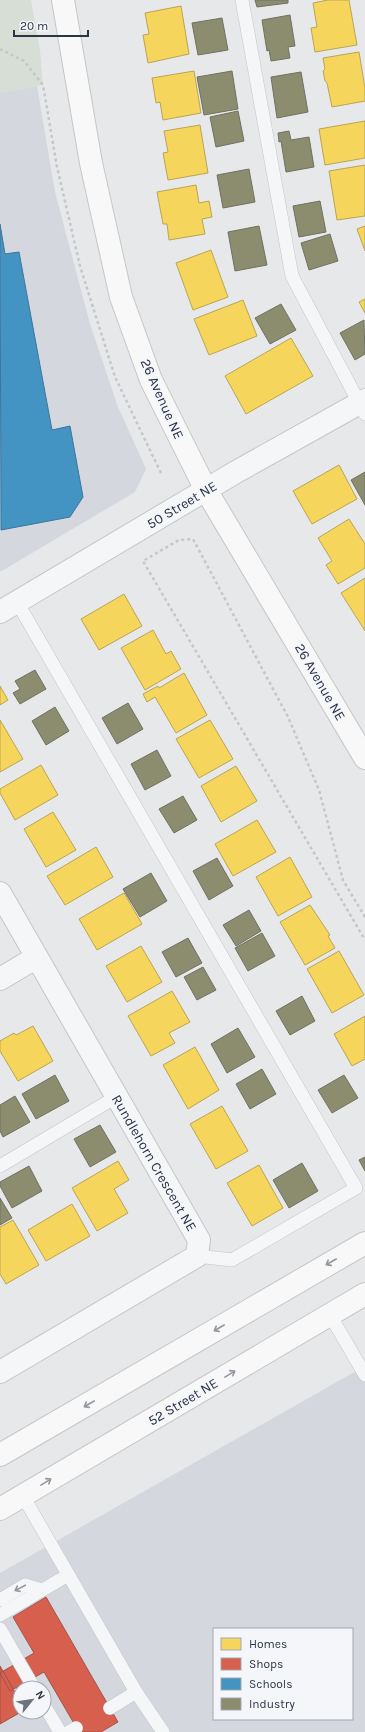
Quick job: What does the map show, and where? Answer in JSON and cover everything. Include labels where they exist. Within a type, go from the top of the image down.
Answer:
[{"type":"main road","name":"26 Avenue NE","points":[[63,0],[91,163],[121,297],[151,380],[206,490],[365,758]]},
{"type":"main road","points":[[0,1455],[365,1243]]},
{"type":"main road","name":"52 Street NE","points":[[0,1509],[365,1294]]},
{"type":"street","name":"50 Street NE","points":[[8,607],[206,490],[363,405]]},
{"type":"street","name":"Rundlehorn Crescent NE","points":[[0,893],[199,1240],[197,1256]]},
{"type":"street","points":[[0,978],[37,957]]},
{"type":"street","points":[[0,1372],[197,1256]]},
{"type":"lane","points":[[242,0],[292,276],[363,405]]},
{"type":"lane","points":[[8,607],[356,1188],[232,1260],[197,1256]]},
{"type":"lane","points":[[0,1166],[116,1097]]},
{"type":"lane","points":[[330,1315],[365,1375]]},
{"type":"lane","points":[[22,1496],[136,1692],[161,1731]]},
{"type":"lane","points":[[0,1615],[68,1575]]},
{"type":"lane","points":[[0,1600],[25,1585],[42,1590]]},
{"type":"lane","points":[[0,1629],[29,1680]]},
{"type":"lane","points":[[110,1708],[136,1692]]},
{"type":"lane","points":[[52,1718],[60,1732]]},
{"type":"path","points":[[0,49],[24,61],[43,85],[57,167],[80,266],[115,377],[161,473]]},
{"type":"path","points":[[365,917],[343,880],[319,790],[288,717],[193,539],[179,540],[143,561],[365,940]]},
{"type":"shaded area","points":[[0,0],[31,0],[40,50],[43,85],[0,93]]},
{"type":"shaded area","points":[[37,86],[55,192],[90,324],[118,407],[146,469],[135,492],[0,572],[0,93]]},
{"type":"shaded area","points":[[365,1366],[365,1732],[0,1732],[0,1573]]},
{"type":"building: Homes","points":[[328,0],[349,0],[357,45],[315,52],[311,28],[317,27],[313,3]]},
{"type":"building: Homes","points":[[181,6],[189,54],[148,63],[143,35],[149,34],[145,13]]},
{"type":"building: Homes","points":[[359,52],[365,88],[365,101],[332,107],[323,71],[325,69],[323,58]]},
{"type":"building: Homes","points":[[194,71],[201,113],[163,120],[160,102],[156,103],[152,78]]},
{"type":"building: Homes","points":[[365,121],[365,158],[325,165],[319,129]]},
{"type":"building: Homes","points":[[200,125],[208,173],[168,180],[163,153],[168,152],[164,131]]},
{"type":"building: Homes","points":[[365,165],[365,216],[337,220],[329,171]]},
{"type":"building: Homes","points":[[196,185],[199,203],[209,201],[212,217],[202,219],[205,234],[169,240],[167,224],[163,224],[157,192]]},
{"type":"building: Homes","points":[[365,226],[365,251],[357,229]]},
{"type":"building: Homes","points":[[211,250],[228,297],[193,310],[176,263]]},
{"type":"building: Homes","points":[[365,299],[365,313],[359,302]]},
{"type":"building: Homes","points":[[243,300],[257,336],[209,355],[194,319]]},
{"type":"building: Homes","points":[[291,338],[313,376],[246,414],[225,376]]},
{"type":"building: Homes","points":[[339,465],[357,499],[312,524],[293,491]]},
{"type":"building: Homes","points":[[349,519],[365,544],[365,568],[338,584],[326,565],[332,561],[318,538]]},
{"type":"building: Homes","points":[[365,578],[365,631],[341,593]]},
{"type":"building: Homes","points":[[124,594],[142,626],[99,650],[81,619]]},
{"type":"building: Homes","points":[[153,630],[166,654],[171,651],[181,669],[145,690],[121,648]]},
{"type":"building: Homes","points":[[184,673],[207,715],[176,733],[155,697],[147,702],[143,694],[158,686],[159,688]]},
{"type":"building: Homes","points":[[0,686],[8,700],[0,705]]},
{"type":"building: Homes","points":[[0,720],[23,759],[0,772]]},
{"type":"building: Homes","points":[[210,720],[233,759],[199,778],[176,739]]},
{"type":"building: Homes","points":[[41,765],[58,795],[15,820],[0,793],[0,789]]},
{"type":"building: Homes","points":[[236,766],[257,801],[221,822],[201,786]]},
{"type":"building: Homes","points":[[53,812],[76,850],[46,867],[24,829]]},
{"type":"building: Homes","points":[[257,820],[276,852],[233,876],[215,844]]},
{"type":"building: Homes","points":[[96,847],[113,877],[65,905],[47,876]]},
{"type":"building: Homes","points":[[290,857],[312,897],[278,916],[256,877]]},
{"type":"building: Homes","points":[[124,893],[142,924],[97,950],[79,919]]},
{"type":"building: Homes","points":[[310,905],[330,935],[328,936],[335,948],[305,965],[280,922]]},
{"type":"building: Homes","points":[[141,946],[162,982],[127,1002],[106,966]]},
{"type":"building: Homes","points":[[339,951],[364,995],[332,1013],[307,969]]},
{"type":"building: Homes","points":[[172,991],[190,1022],[169,1033],[175,1043],[151,1056],[128,1016]]},
{"type":"building: Homes","points":[[365,1016],[365,1059],[352,1066],[334,1034]]},
{"type":"building: Homes","points":[[33,1026],[53,1061],[18,1081],[0,1051],[0,1041],[14,1033],[16,1035]]},
{"type":"building: Homes","points":[[195,1047],[219,1090],[188,1109],[163,1065]]},
{"type":"building: Homes","points":[[222,1106],[248,1151],[216,1169],[190,1124]]},
{"type":"building: Homes","points":[[118,1161],[129,1180],[114,1189],[128,1213],[97,1231],[72,1188]]},
{"type":"building: Homes","points":[[259,1165],[283,1208],[252,1226],[227,1183]]},
{"type":"building: Homes","points":[[72,1204],[90,1236],[46,1261],[28,1230]]},
{"type":"building: Homes","points":[[13,1220],[39,1265],[6,1284],[0,1274],[0,1227]]},
{"type":"building: Shops","points":[[46,1597],[118,1722],[101,1732],[79,1732],[52,1686],[52,1680],[49,1680],[44,1672],[30,1680],[12,1680],[12,1690],[10,1691],[0,1673],[34,1653],[13,1617]]},
{"type":"building: Shops","points":[[0,1666],[12,1687],[12,1717],[0,1724]]},
{"type":"building: Schools","points":[[0,224],[5,254],[19,252],[52,430],[70,426],[83,497],[70,517],[1,530]]},
{"type":"building: Industry","points":[[255,0],[288,0],[288,3],[257,7]]},
{"type":"building: Industry","points":[[290,15],[295,46],[288,47],[290,58],[271,61],[269,50],[267,51],[262,20]]},
{"type":"building: Industry","points":[[222,18],[228,50],[198,55],[192,23]]},
{"type":"building: Industry","points":[[232,71],[238,109],[204,115],[197,77]]},
{"type":"building: Industry","points":[[301,72],[308,112],[277,118],[271,77]]},
{"type":"building: Industry","points":[[238,111],[244,141],[216,147],[210,117]]},
{"type":"building: Industry","points":[[289,131],[291,140],[309,137],[314,167],[286,172],[281,141],[279,142],[278,133]]},
{"type":"building: Industry","points":[[249,169],[255,202],[223,208],[217,175]]},
{"type":"building: Industry","points":[[320,201],[326,232],[299,237],[293,206]]},
{"type":"building: Industry","points":[[259,226],[267,265],[235,271],[228,232]]},
{"type":"building: Industry","points":[[330,234],[338,261],[309,270],[301,243]]},
{"type":"building: Industry","points":[[281,304],[296,330],[270,344],[255,318]]},
{"type":"building: Industry","points":[[364,320],[365,354],[355,360],[340,333]]},
{"type":"building: Industry","points":[[365,472],[365,505],[351,480]]},
{"type":"building: Industry","points":[[35,670],[46,689],[20,704],[13,693],[20,689],[15,681]]},
{"type":"building: Industry","points":[[128,703],[143,729],[117,744],[102,718]]},
{"type":"building: Industry","points":[[55,707],[69,731],[46,745],[32,721]]},
{"type":"building: Industry","points":[[157,750],[171,776],[145,790],[131,764]]},
{"type":"building: Industry","points":[[183,796],[197,820],[174,833],[159,809]]},
{"type":"building: Industry","points":[[217,858],[233,886],[209,900],[193,871]]},
{"type":"building: Industry","points":[[151,873],[167,901],[140,917],[123,889]]},
{"type":"building: Industry","points":[[249,910],[261,931],[236,946],[223,925]]},
{"type":"building: Industry","points":[[262,933],[275,956],[248,971],[235,948]]},
{"type":"building: Industry","points":[[188,938],[202,963],[176,977],[162,952]]},
{"type":"building: Industry","points":[[203,967],[216,990],[197,1000],[184,977]]},
{"type":"building: Industry","points":[[302,996],[315,1021],[290,1035],[276,1011]]},
{"type":"building: Industry","points":[[238,1028],[255,1057],[227,1073],[211,1044]]},
{"type":"building: Industry","points":[[262,1069],[276,1094],[250,1109],[236,1084]]},
{"type":"building: Industry","points":[[55,1075],[69,1101],[36,1119],[22,1094]]},
{"type":"building: Industry","points":[[344,1075],[358,1098],[332,1113],[318,1090]]},
{"type":"building: Industry","points":[[15,1096],[30,1122],[3,1137],[0,1131],[0,1105]]},
{"type":"building: Industry","points":[[100,1125],[116,1152],[90,1167],[74,1139]]},
{"type":"building: Industry","points":[[365,1157],[365,1171],[359,1160]]},
{"type":"building: Industry","points":[[302,1163],[318,1191],[289,1208],[273,1180]]},
{"type":"building: Industry","points":[[29,1166],[42,1191],[12,1208],[0,1186],[0,1182]]},
{"type":"building: Industry","points":[[0,1198],[12,1218],[0,1225]]}]
